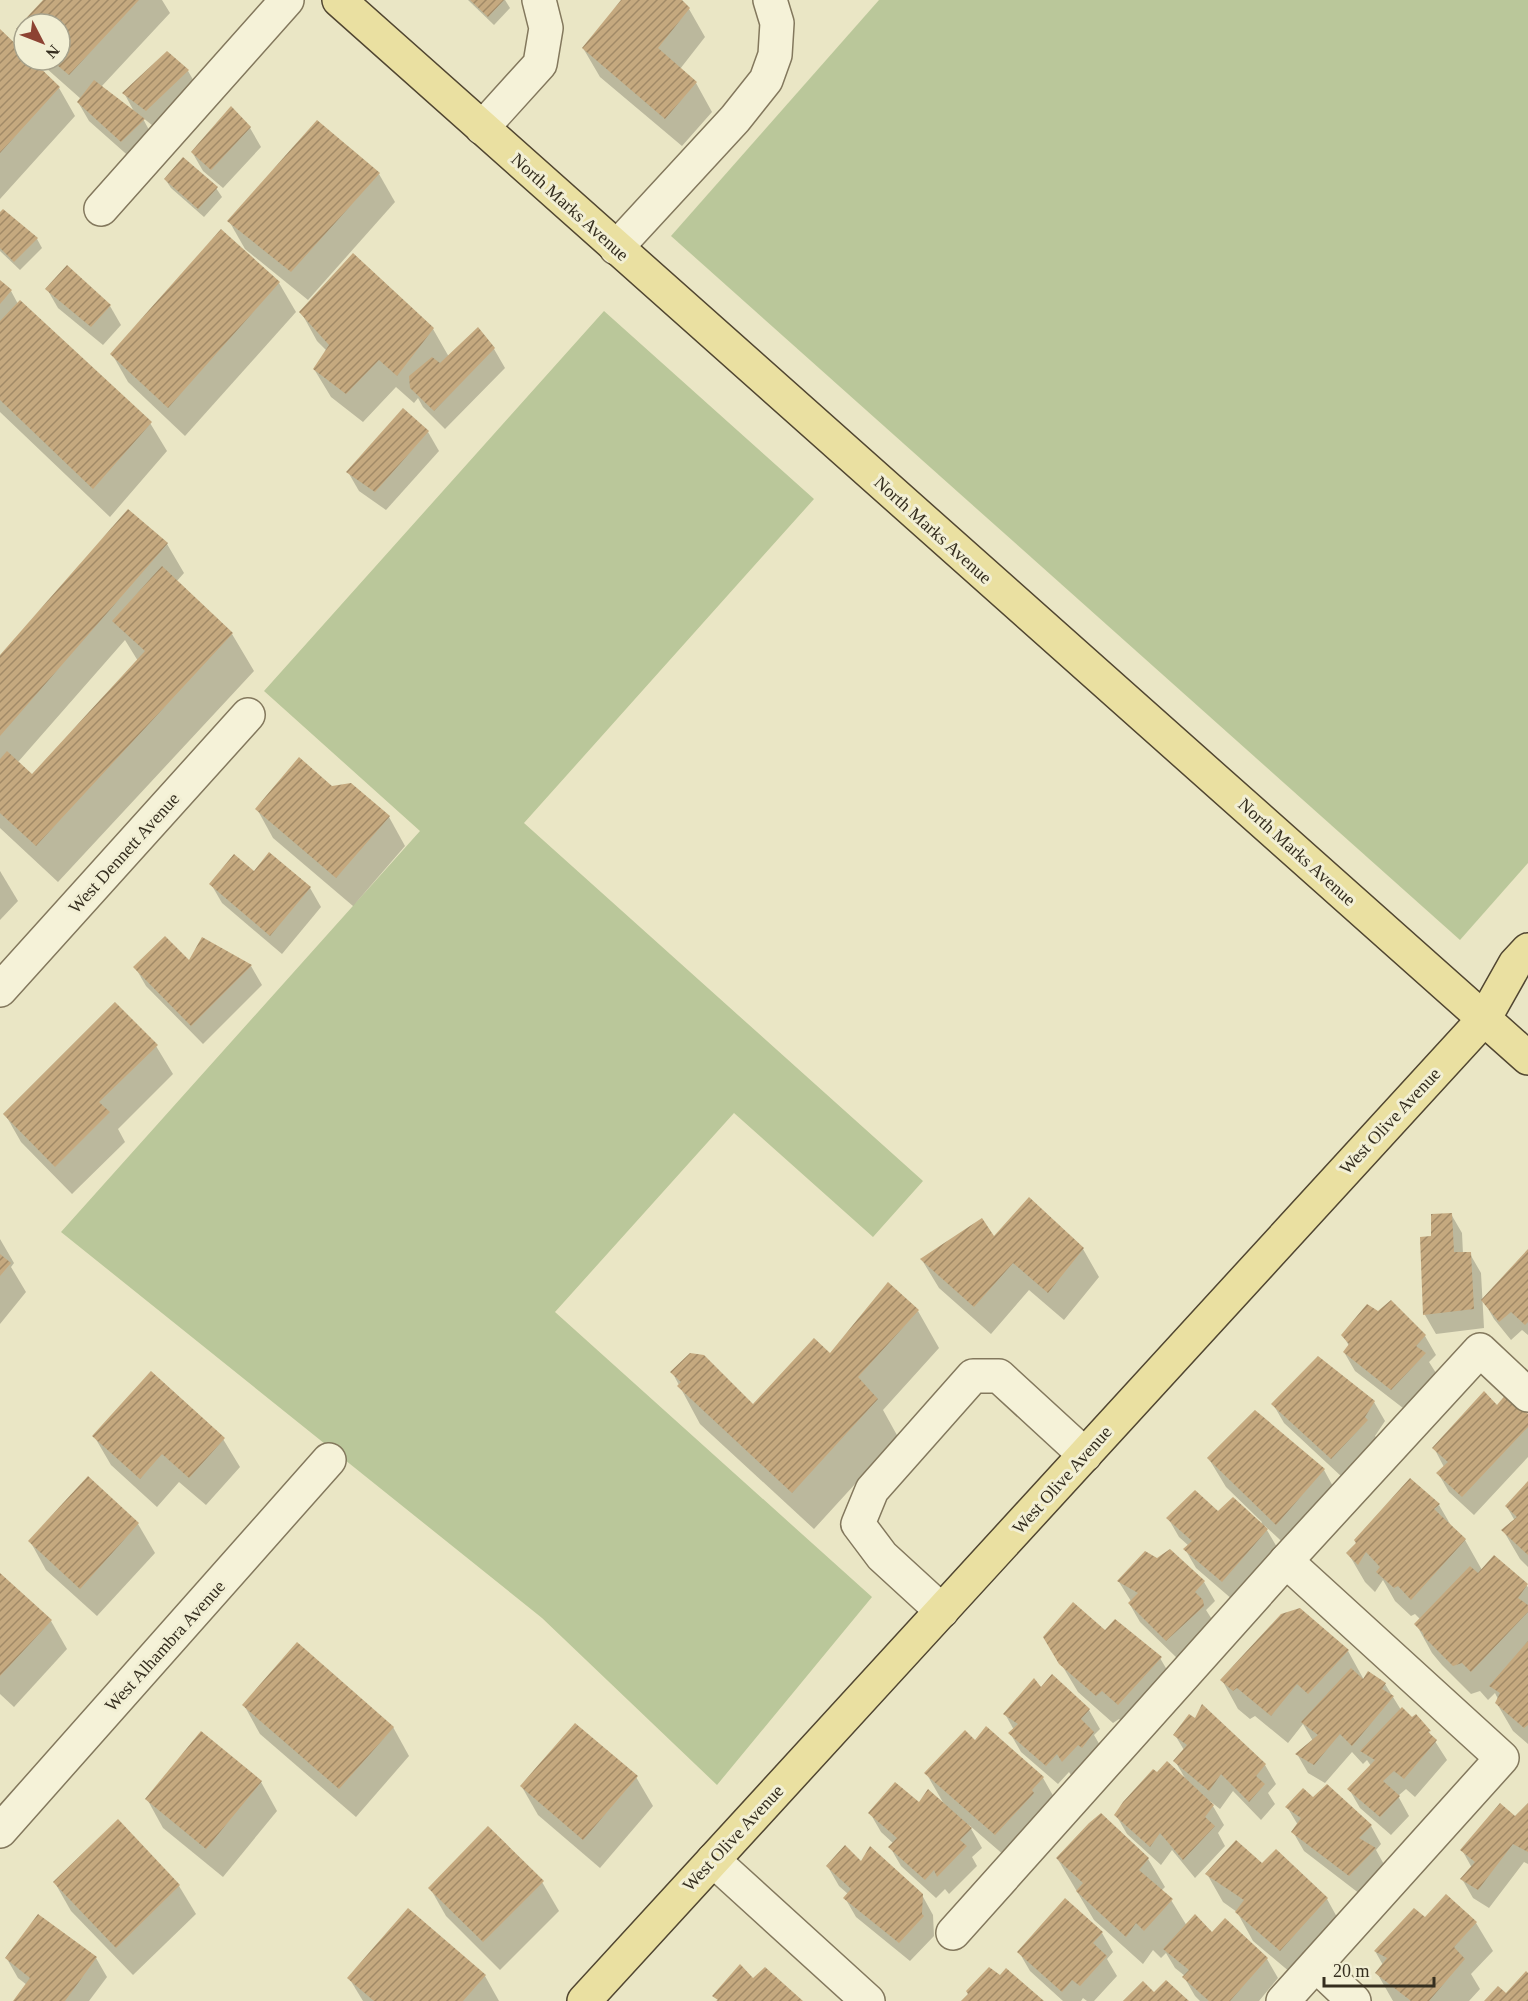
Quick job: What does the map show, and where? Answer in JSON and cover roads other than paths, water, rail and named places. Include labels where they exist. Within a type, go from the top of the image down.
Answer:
[{"type":"main road","name":"North Marks Avenue","points":[[339,0],[1528,1058]]},
{"type":"main road","name":"West Olive Avenue","points":[[584,2001],[1484,1019],[1515,964],[1528,950]]},
{"type":"street","points":[[101,209],[287,0]]},
{"type":"street","points":[[482,128],[540,64],[546,28],[539,0]]},
{"type":"street","points":[[616,248],[735,119],[766,80],[775,55],[777,23],[770,0]]},
{"type":"street","name":"West Dennett Avenue","points":[[0,990],[248,715]]},
{"type":"street","points":[[953,1933],[1286,1561],[1480,1350],[1528,1395]]},
{"type":"street","points":[[942,1611],[882,1556],[858,1524],[872,1490],[973,1376],[999,1376],[1085,1455]]},
{"type":"street","name":"West Alhambra Avenue","points":[[0,1831],[329,1460]]},
{"type":"street","points":[[1282,2001],[1502,1758],[1286,1561]]},
{"type":"street","points":[[712,1860],[868,2001]]},
{"type":"street","points":[[1316,1965],[1354,2001]]}]
